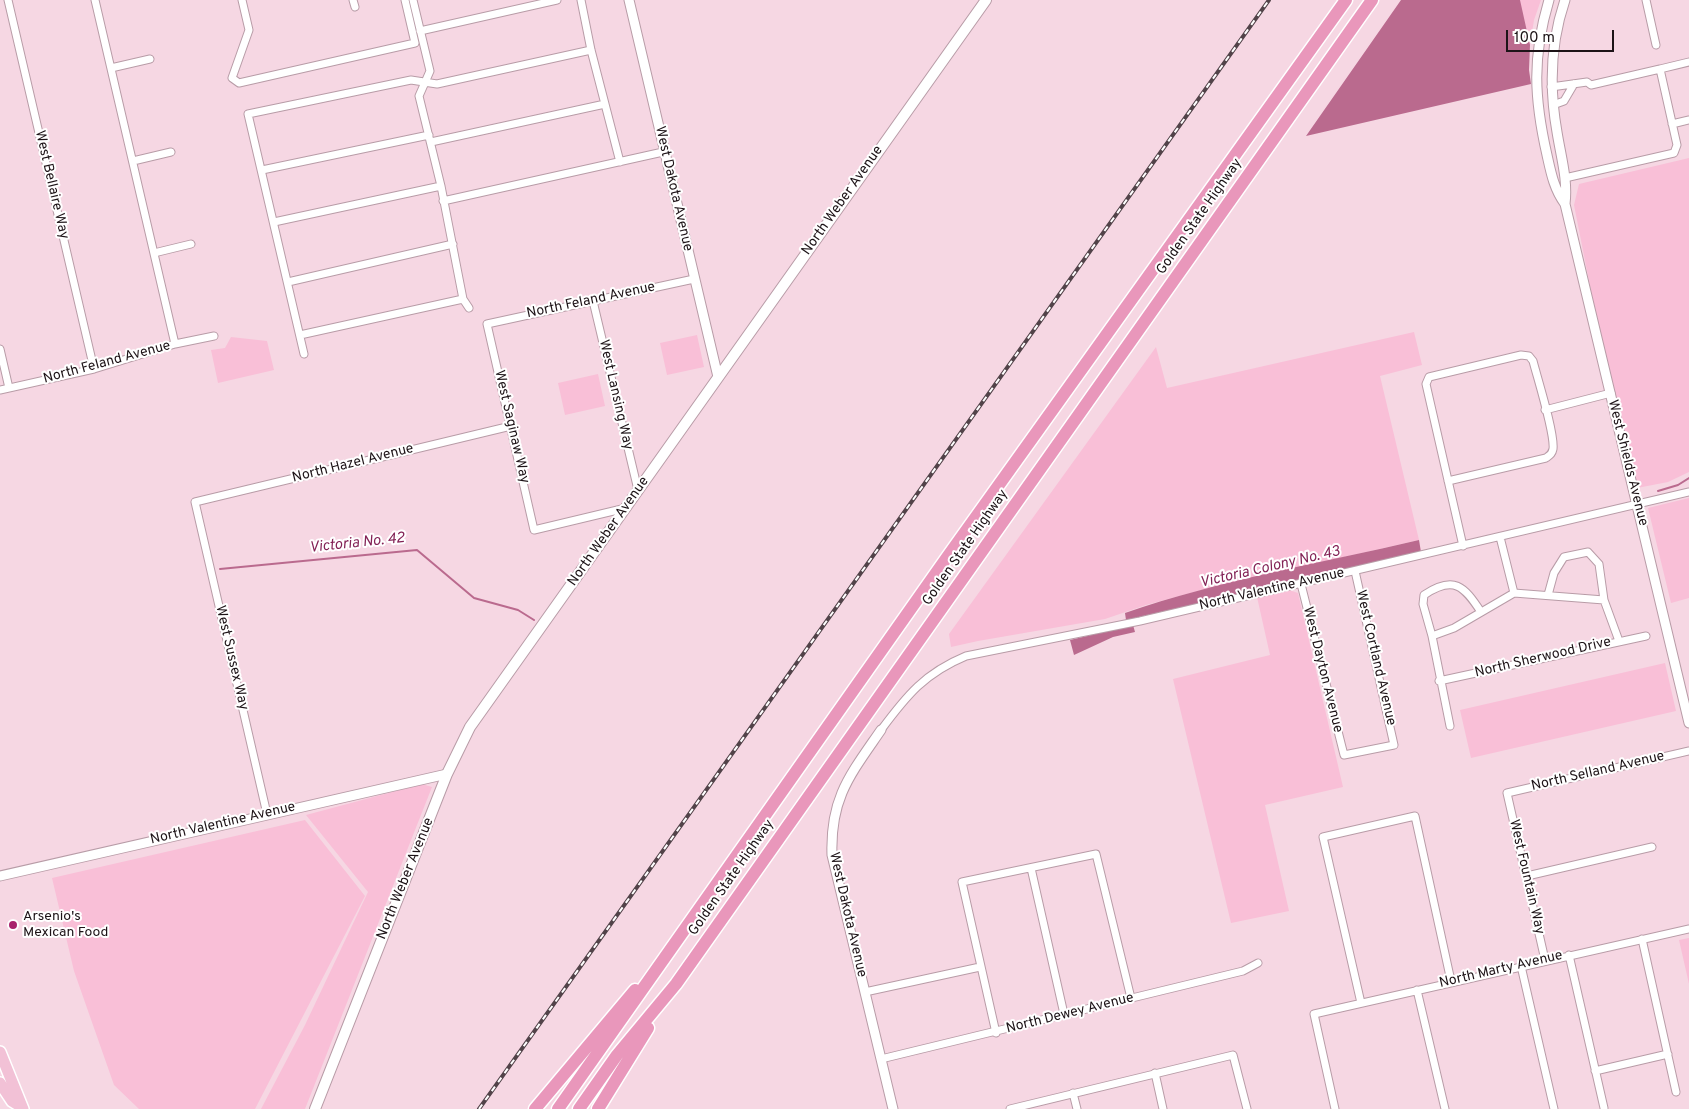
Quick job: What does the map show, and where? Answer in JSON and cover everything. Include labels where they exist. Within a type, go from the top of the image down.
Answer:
[{"type":"highway","name":"Golden State Highway","points":[[558,1109],[668,956],[942,564],[1346,0]]},
{"type":"highway","name":"Golden State Highway","points":[[580,1109],[617,1054],[676,984],[1372,0]]},
{"type":"highway","points":[[535,1109],[633,991],[668,956]]},
{"type":"highway","points":[[598,1109],[676,984]]},
{"type":"main road","name":"North Weber Avenue","points":[[315,1109],[447,774],[462,741],[481,711],[986,0]]},
{"type":"main road","points":[[0,1052],[22,1108]]},
{"type":"main road","points":[[0,1084],[12,1102],[22,1108]]},
{"type":"main road","points":[[0,1091],[8,1109]]},
{"type":"street","name":"West Bellaire Way","points":[[8,0],[94,369]]},
{"type":"street","points":[[96,0],[175,344]]},
{"type":"street","points":[[242,0],[250,30],[232,78],[239,83],[415,43],[405,0]]},
{"type":"street","points":[[413,0],[430,71],[418,96],[441,186],[463,299],[469,308]]},
{"type":"street","points":[[420,31],[557,0]]},
{"type":"street","points":[[581,0],[591,50],[620,162]]},
{"type":"street","name":"West Dakota Avenue","points":[[630,0],[663,152],[718,377]]},
{"type":"street","name":"West Shields Avenue","points":[[1549,0],[1539,41],[1536,89],[1541,126],[1556,191],[1565,204]]},
{"type":"street","name":"West Shields Avenue","points":[[1564,0],[1554,44],[1551,87],[1567,188],[1565,204],[1689,723]]},
{"type":"street","points":[[1646,0],[1656,45]]},
{"type":"street","points":[[304,354],[248,114],[411,80],[437,84],[591,50]]},
{"type":"street","points":[[111,68],[150,59]]},
{"type":"street","points":[[1551,87],[1587,82],[1591,85],[1689,62]]},
{"type":"street","points":[[1565,178],[1674,153],[1677,145],[1660,70]]},
{"type":"street","points":[[1553,104],[1564,101],[1574,84]]},
{"type":"street","points":[[262,170],[604,104]]},
{"type":"street","points":[[1672,124],[1689,120]]},
{"type":"street","points":[[133,161],[171,152]]},
{"type":"street","points":[[443,201],[663,152]]},
{"type":"street","points":[[274,222],[441,186]]},
{"type":"street","points":[[154,253],[191,244]]},
{"type":"street","points":[[288,282],[453,244]]},
{"type":"street","name":"North Feland Avenue","points":[[487,324],[694,279]]},
{"type":"street","points":[[300,335],[463,299]]},
{"type":"street","name":"West Lansing Way","points":[[593,301],[638,490]]},
{"type":"street","name":"West Saginaw Way","points":[[487,324],[534,530],[626,508]]},
{"type":"street","name":"North Feland Avenue","points":[[0,390],[94,369],[175,344],[214,336]]},
{"type":"street","points":[[0,349],[9,388]]},
{"type":"street","points":[[1448,481],[1546,458],[1552,453],[1553,447],[1545,410],[1533,361],[1529,356],[1521,355],[1429,377],[1426,384],[1448,481],[1463,546]]},
{"type":"street","points":[[1545,410],[1610,393]]},
{"type":"street","name":"North Hazel Avenue","points":[[195,502],[511,426]]},
{"type":"street","name":"North Valentine Avenue","points":[[881,730],[916,686],[948,664],[966,656],[1140,621],[1689,492]]},
{"type":"street","name":"West Sussex Way","points":[[195,502],[268,814]]},
{"type":"street","points":[[1500,537],[1514,593]]},
{"type":"street","points":[[1548,595],[1554,573],[1564,557],[1588,552],[1599,564],[1604,600],[1619,641]]},
{"type":"street","name":"West Cortland Avenue","points":[[1344,756],[1394,745],[1356,571]]},
{"type":"street","name":"West Dayton Avenue","points":[[1301,584],[1344,756]]},
{"type":"street","points":[[1450,726],[1439,681],[1432,636],[1423,604],[1424,595],[1435,588],[1447,584],[1458,586],[1468,593],[1481,612]]},
{"type":"street","points":[[1432,636],[1454,628],[1514,593],[1604,600]]},
{"type":"street","name":"North Sherwood Drive","points":[[1439,681],[1646,636]]},
{"type":"street","name":"West Dakota Avenue","points":[[881,730],[850,775],[840,795],[832,821],[831,836],[832,855],[893,1109]]},
{"type":"street","name":"North Selland Avenue","points":[[1507,793],[1689,751]]},
{"type":"street","name":"North Valentine Avenue","points":[[0,876],[447,774]]},
{"type":"street","name":"West Fountain Way","points":[[1507,793],[1545,960]]},
{"type":"street","points":[[1361,1003],[1323,837],[1415,816],[1451,982]]},
{"type":"street","points":[[1527,876],[1652,847]]},
{"type":"street","points":[[996,1033],[962,882],[1096,854],[1131,998]]},
{"type":"street","points":[[1031,868],[1064,1014]]},
{"type":"street","name":"North Marty Avenue","points":[[1335,1109],[1314,1014],[1545,960],[1689,929]]},
{"type":"street","points":[[1642,939],[1676,1092]]},
{"type":"street","points":[[1569,955],[1604,1108]]},
{"type":"street","name":"North Dewey Avenue","points":[[881,1059],[996,1033],[1064,1014],[1243,971],[1258,963]]},
{"type":"street","points":[[1521,966],[1554,1109]]},
{"type":"street","points":[[865,992],[980,967]]},
{"type":"street","points":[[1417,990],[1445,1109]]},
{"type":"street","points":[[1596,1071],[1668,1054]]},
{"type":"street","points":[[1010,1109],[1233,1055],[1247,1109]]},
{"type":"street","points":[[1155,1073],[1164,1109]]},
{"type":"street","points":[[1073,1093],[1077,1109]]},
{"type":"shaded area","points":[[1401,0],[1520,0],[1530,45],[1529,70],[1531,84],[1306,136]]},
{"type":"shaded area","points":[[1519,0],[1541,0],[1534,20],[1530,45]]},
{"type":"shaded area","points":[[1689,158],[1689,472],[1668,482],[1637,488],[1591,291],[1574,205],[1579,184]]},
{"type":"shaded area","points":[[1414,332],[1422,365],[1380,376],[1419,540],[1213,587],[1146,605],[1105,619],[951,647],[949,634],[1156,347],[1167,388]]},
{"type":"shaded area","points":[[697,335],[704,367],[667,375],[660,343]]},
{"type":"shaded area","points":[[231,337],[267,341],[274,370],[218,383],[211,350],[225,348]]},
{"type":"shaded area","points":[[598,374],[605,406],[565,415],[558,383]]},
{"type":"shaded area","points":[[1689,498],[1689,598],[1671,603],[1648,508]]},
{"type":"shaded area","points":[[1419,540],[1421,552],[1126,620],[1125,613],[1197,591]]},
{"type":"shaded area","points":[[1289,590],[1298,593],[1343,787],[1265,805],[1289,911],[1231,923],[1173,679],[1270,655],[1257,597]]},
{"type":"shaded area","points":[[1133,625],[1135,632],[1113,637],[1074,655],[1070,640]]},
{"type":"shaded area","points":[[1665,663],[1676,711],[1471,758],[1460,710]]},
{"type":"shaded area","points":[[422,784],[432,787],[305,1109],[261,1109],[305,1025],[368,892],[306,815]]},
{"type":"shaded area","points":[[305,820],[365,896],[255,1109],[139,1109],[114,1085],[74,971],[52,878]]},
{"type":"shaded area","points":[[1689,938],[1689,984],[1679,940]]},
{"type":"waterway","name":"Victoria Colony No. 43","points":[[1658,491],[1678,485],[1689,478]]},
{"type":"waterway","name":"Victoria No. 42","points":[[220,569],[417,550],[474,598],[518,610],[534,620]]},
{"type":"railway","points":[[479,1109],[1269,0]]},
{"type":"place","name":"Arsenio's Mexican Food","points":[[13,925]]}]
